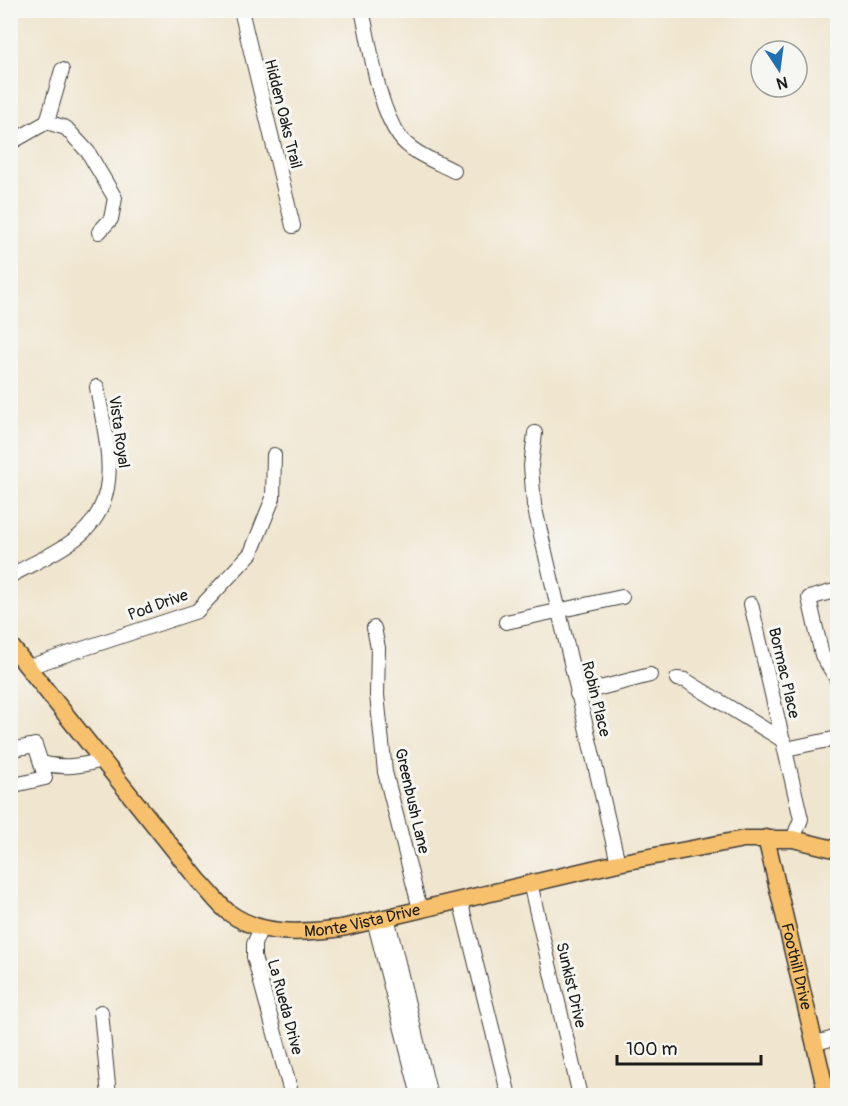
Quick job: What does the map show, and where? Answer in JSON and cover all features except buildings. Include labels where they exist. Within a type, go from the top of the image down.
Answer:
[{"type":"main road","name":"Monte Vista Drive","points":[[10,645],[214,897],[229,912],[261,928],[299,933],[342,928],[618,863],[744,839],[793,839],[837,850]]},
{"type":"main road","name":"Foothill Drive","points":[[766,838],[827,1095]]},
{"type":"street","name":"Hidden Oaks Trail","points":[[241,10],[293,226]]},
{"type":"street","points":[[362,10],[380,88],[400,138],[420,153],[454,171]]},
{"type":"street","points":[[10,144],[47,122],[62,70]]},
{"type":"street","points":[[47,122],[66,128],[88,152],[115,198],[111,219],[99,232]]},
{"type":"street","name":"Vista Royal","points":[[10,576],[78,537],[92,524],[105,502],[110,467],[96,387]]},
{"type":"street","name":"Robin Place","points":[[535,434],[531,466],[534,505],[541,542],[618,863]]},
{"type":"street","name":"Pod Drive","points":[[28,667],[197,611],[251,553],[273,498],[274,455]]},
{"type":"street","points":[[837,590],[809,598],[822,655],[837,681]]},
{"type":"street","points":[[506,622],[622,597]]},
{"type":"street","name":"Bormac Place","points":[[751,604],[801,819],[793,839]]},
{"type":"street","name":"Greenbush Lane","points":[[374,628],[378,648],[377,695],[385,772],[420,909]]},
{"type":"street","points":[[577,694],[650,675]]},
{"type":"street","points":[[677,679],[685,680],[785,745],[837,738]]},
{"type":"street","points":[[10,750],[35,745],[45,778],[10,786]]},
{"type":"street","points":[[41,763],[74,768],[103,760]]},
{"type":"street","name":"Sunkist Drive","points":[[530,883],[576,1094]]},
{"type":"street","points":[[460,900],[509,1095]]},
{"type":"street","points":[[381,918],[418,1095]]},
{"type":"street","points":[[381,918],[430,1095]]},
{"type":"street","name":"La Rueda Drive","points":[[261,928],[254,944],[254,957],[292,1095]]},
{"type":"street","points":[[101,1012],[109,1095]]},
{"type":"street","points":[[816,1043],[837,1038]]}]
